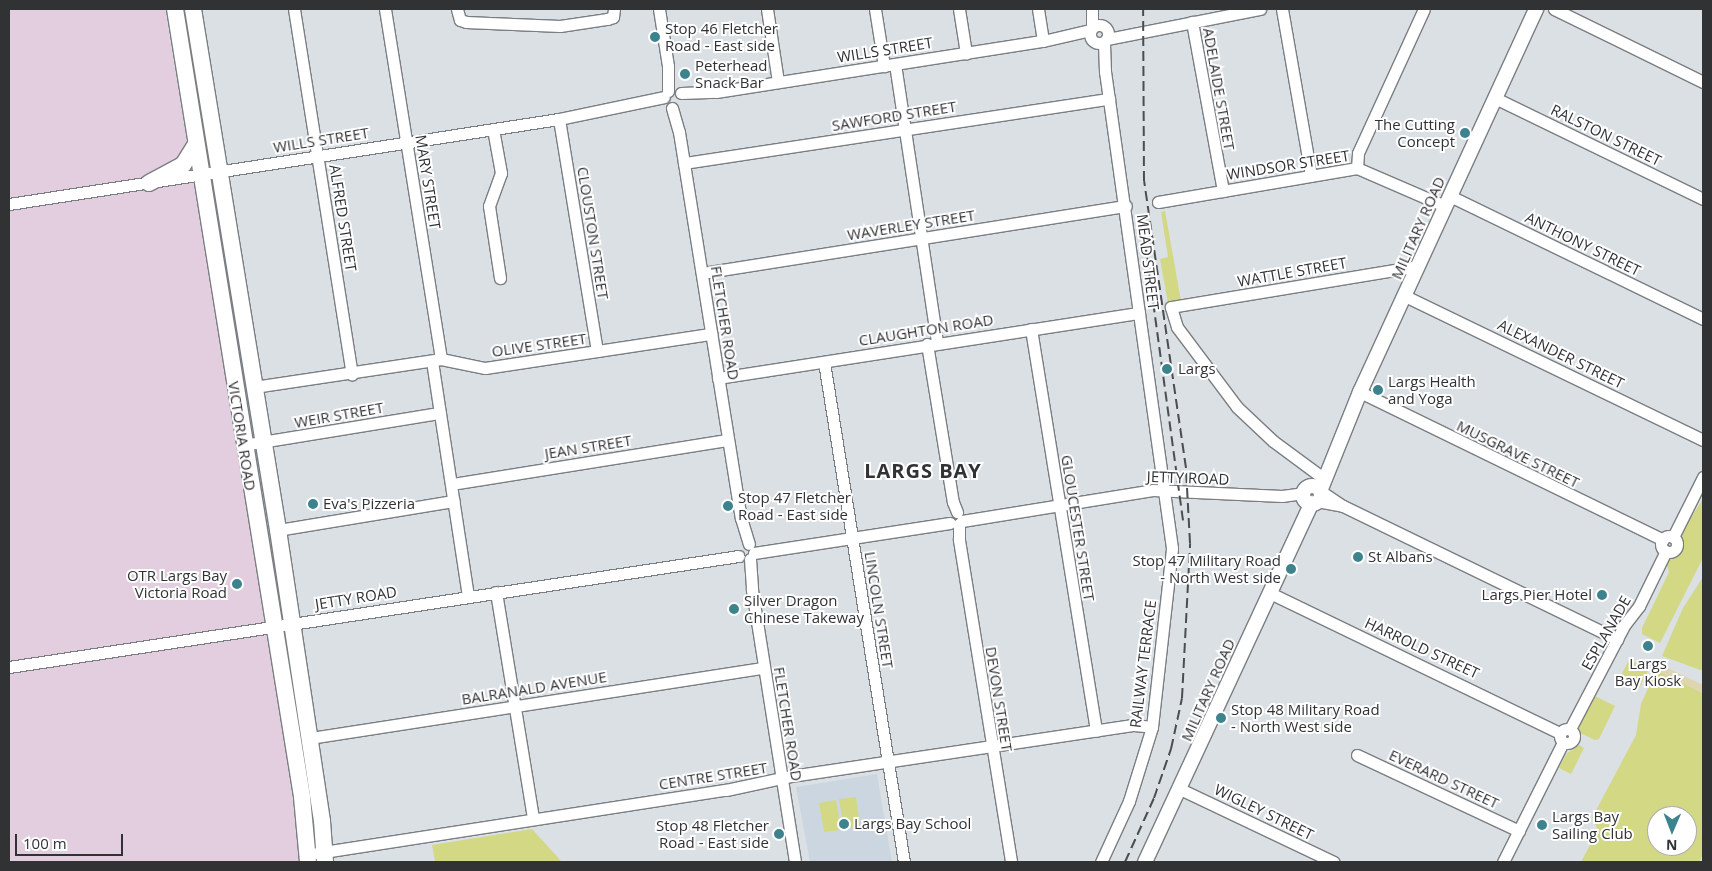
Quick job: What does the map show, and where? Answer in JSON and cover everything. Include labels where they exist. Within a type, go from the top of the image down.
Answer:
[{"type":"highway","name":"VICTORIA ROAD","points":[[175,9],[272,626],[302,797],[309,858]]},
{"type":"highway","name":"VICTORIA ROAD","points":[[193,9],[278,530],[310,738],[325,857]]},
{"type":"highway","points":[[149,183],[183,166],[196,144]]},
{"type":"main road","name":"MILITARY ROAD","points":[[1145,862],[1299,530],[1313,493],[1536,9]]},
{"type":"street","name":"ALFRED STREET","points":[[294,9],[352,374]]},
{"type":"street","name":"MARY STREET","points":[[385,9],[407,142],[437,360],[439,413],[452,484],[468,596]]},
{"type":"street","points":[[457,9],[460,20],[466,22],[560,26],[607,19],[613,16],[614,9]]},
{"type":"street","name":"FLETCHER ROAD","points":[[659,9],[796,862]]},
{"type":"street","points":[[767,9],[778,82]]},
{"type":"street","name":"DEVON STREET","points":[[875,9],[905,129],[921,239],[932,343],[955,517],[1011,862]]},
{"type":"street","points":[[958,9],[966,53]]},
{"type":"street","points":[[1038,9],[1043,41]]},
{"type":"street","name":"MEAD STREET","points":[[1094,9],[1126,206],[1139,313],[1165,491]]},
{"type":"street","name":"WILLS STREET","points":[[9,204],[559,119],[716,92],[1059,38],[1132,32],[1260,9]]},
{"type":"street","points":[[1282,9],[1311,175]]},
{"type":"street","points":[[1357,168],[1358,153],[1424,9]]},
{"type":"street","points":[[1554,9],[1703,82]]},
{"type":"street","name":"ADELAIDE STREET","points":[[1192,22],[1222,191]]},
{"type":"street","name":"SAWFORD STREET","points":[[684,163],[1109,98]]},
{"type":"street","name":"RALSTON STREET","points":[[1495,98],[1703,199]]},
{"type":"street","name":"CLOUSTON STREET","points":[[559,119],[597,351]]},
{"type":"street","points":[[493,129],[501,173],[489,206],[500,278]]},
{"type":"street","name":"WINDSOR STREET","points":[[1158,202],[1357,168],[1447,201]]},
{"type":"street","name":"ANTHONY STREET","points":[[1447,201],[1703,319]]},
{"type":"street","name":"WAVERLEY STREET","points":[[702,273],[1126,206]]},
{"type":"street","name":"WATTLE STREET","points":[[1313,493],[1273,441],[1237,407],[1177,327],[1171,307],[1418,266]]},
{"type":"street","name":"ALEXANDER STREET","points":[[1405,296],[1703,440]]},
{"type":"street","name":"CLAUGHTON ROAD","points":[[718,378],[932,343],[1139,313]]},
{"type":"street","name":"GLOUCESTER STREET","points":[[1031,329],[1096,731]]},
{"type":"street","name":"OLIVE STREET","points":[[254,387],[437,360],[485,368],[711,334]]},
{"type":"street","name":"LINCOLN STREET","points":[[824,362],[904,862]]},
{"type":"street","name":"MUSGRAVE STREET","points":[[1360,392],[1667,542]]},
{"type":"street","name":"WEIR STREET","points":[[244,445],[439,413]]},
{"type":"street","name":"JEAN STREET","points":[[452,484],[728,440]]},
{"type":"street","name":"ESPLANADE","points":[[1503,862],[1565,735],[1617,639],[1639,606],[1667,542],[1703,477]]},
{"type":"street","name":"JETTY ROAD","points":[[9,667],[708,560],[746,551],[783,548],[933,524],[955,517],[974,517],[1141,492],[1165,491],[1282,496],[1313,493],[1617,639]]},
{"type":"street","name":"RAILWAY TERRACE","points":[[1101,862],[1129,801],[1152,727],[1172,548],[1165,491]]},
{"type":"street","points":[[278,530],[454,501]]},
{"type":"street","points":[[496,592],[533,818]]},
{"type":"street","name":"HARROLD STREET","points":[[1270,593],[1565,735]]},
{"type":"street","name":"BALRANALD AVENUE","points":[[310,738],[764,668]]},
{"type":"street","name":"CENTRE STREET","points":[[309,858],[325,857],[533,818],[1134,725],[1152,727]]},
{"type":"street","name":"EVERARD STREET","points":[[1357,755],[1519,831]]},
{"type":"street","name":"WIGLEY STREET","points":[[1180,789],[1334,862]]},
{"type":"shaded area","points":[[9,9],[165,9],[270,643],[298,837],[298,862],[9,862]]},
{"type":"shaded area","name":"Largs Bay School","points":[[877,774],[892,862],[810,862],[796,787]]},
{"type":"green space","points":[[1165,211],[1181,301],[1168,303],[1160,259],[1168,257],[1161,212]]},
{"type":"green space","points":[[1703,499],[1703,558],[1660,643],[1642,634],[1642,628],[1669,572],[1666,563],[1681,548],[1682,531]]},
{"type":"green space","points":[[1703,577],[1703,671],[1662,656],[1683,608]]},
{"type":"green space","points":[[1629,660],[1649,669],[1639,688],[1619,679]]},
{"type":"green space","points":[[1656,670],[1703,693],[1703,855],[1699,862],[1581,862],[1598,830],[1592,818],[1636,735],[1641,704]]},
{"type":"green space","points":[[1593,695],[1615,706],[1599,739],[1595,740],[1580,733],[1578,727]]},
{"type":"green space","points":[[1579,745],[1584,748],[1571,774],[1559,768],[1566,754]]},
{"type":"green space","points":[[856,797],[860,826],[844,829],[839,799]]},
{"type":"green space","points":[[836,800],[841,830],[824,832],[819,803]]},
{"type":"green space","points":[[532,829],[562,862],[435,862],[432,845]]},
{"type":"sand","points":[[1659,664],[1703,685],[1703,693],[1656,670]]},
{"type":"railway","points":[[1125,862],[1154,798],[1171,749],[1182,698],[1190,543],[1186,468],[1144,181],[1143,9]]},
{"type":"railway","points":[[1145,243],[1183,521]]},
{"type":"place","name":"Stop 46 Fletcher Road - East side","points":[[655,37]]},
{"type":"place","name":"Peterhead Snack Bar","points":[[685,74]]},
{"type":"place","name":"The Cutting Concept","points":[[1465,133]]},
{"type":"place","name":"Largs","points":[[1167,369]]},
{"type":"place","name":"Largs Health and Yoga","points":[[1378,390]]},
{"type":"place","name":"Eva's Pizzeria","points":[[313,504]]},
{"type":"place","name":"Stop 47 Fletcher Road - East side","points":[[728,506]]},
{"type":"place","name":"St Albans","points":[[1358,557]]},
{"type":"place","name":"Stop 47 Military Road - North West side","points":[[1291,569]]},
{"type":"place","name":"OTR Largs Bay Victoria Road","points":[[237,584]]},
{"type":"place","name":"Largs Pier Hotel","points":[[1602,595]]},
{"type":"place","name":"Silver Dragon Chinese Takeway","points":[[734,609]]},
{"type":"place","name":"Largs Bay Kiosk","points":[[1648,646]]},
{"type":"place","name":"Stop 48 Military Road - North West side","points":[[1221,718]]},
{"type":"place","name":"Largs Bay School","points":[[844,824]]},
{"type":"place","name":"Largs Bay Sailing Club","points":[[1542,825]]},
{"type":"place","name":"Stop 48 Fletcher Road - East side","points":[[779,834]]},
{"type":"district","name":"LARGS BAY","points":[[923,470]]}]
